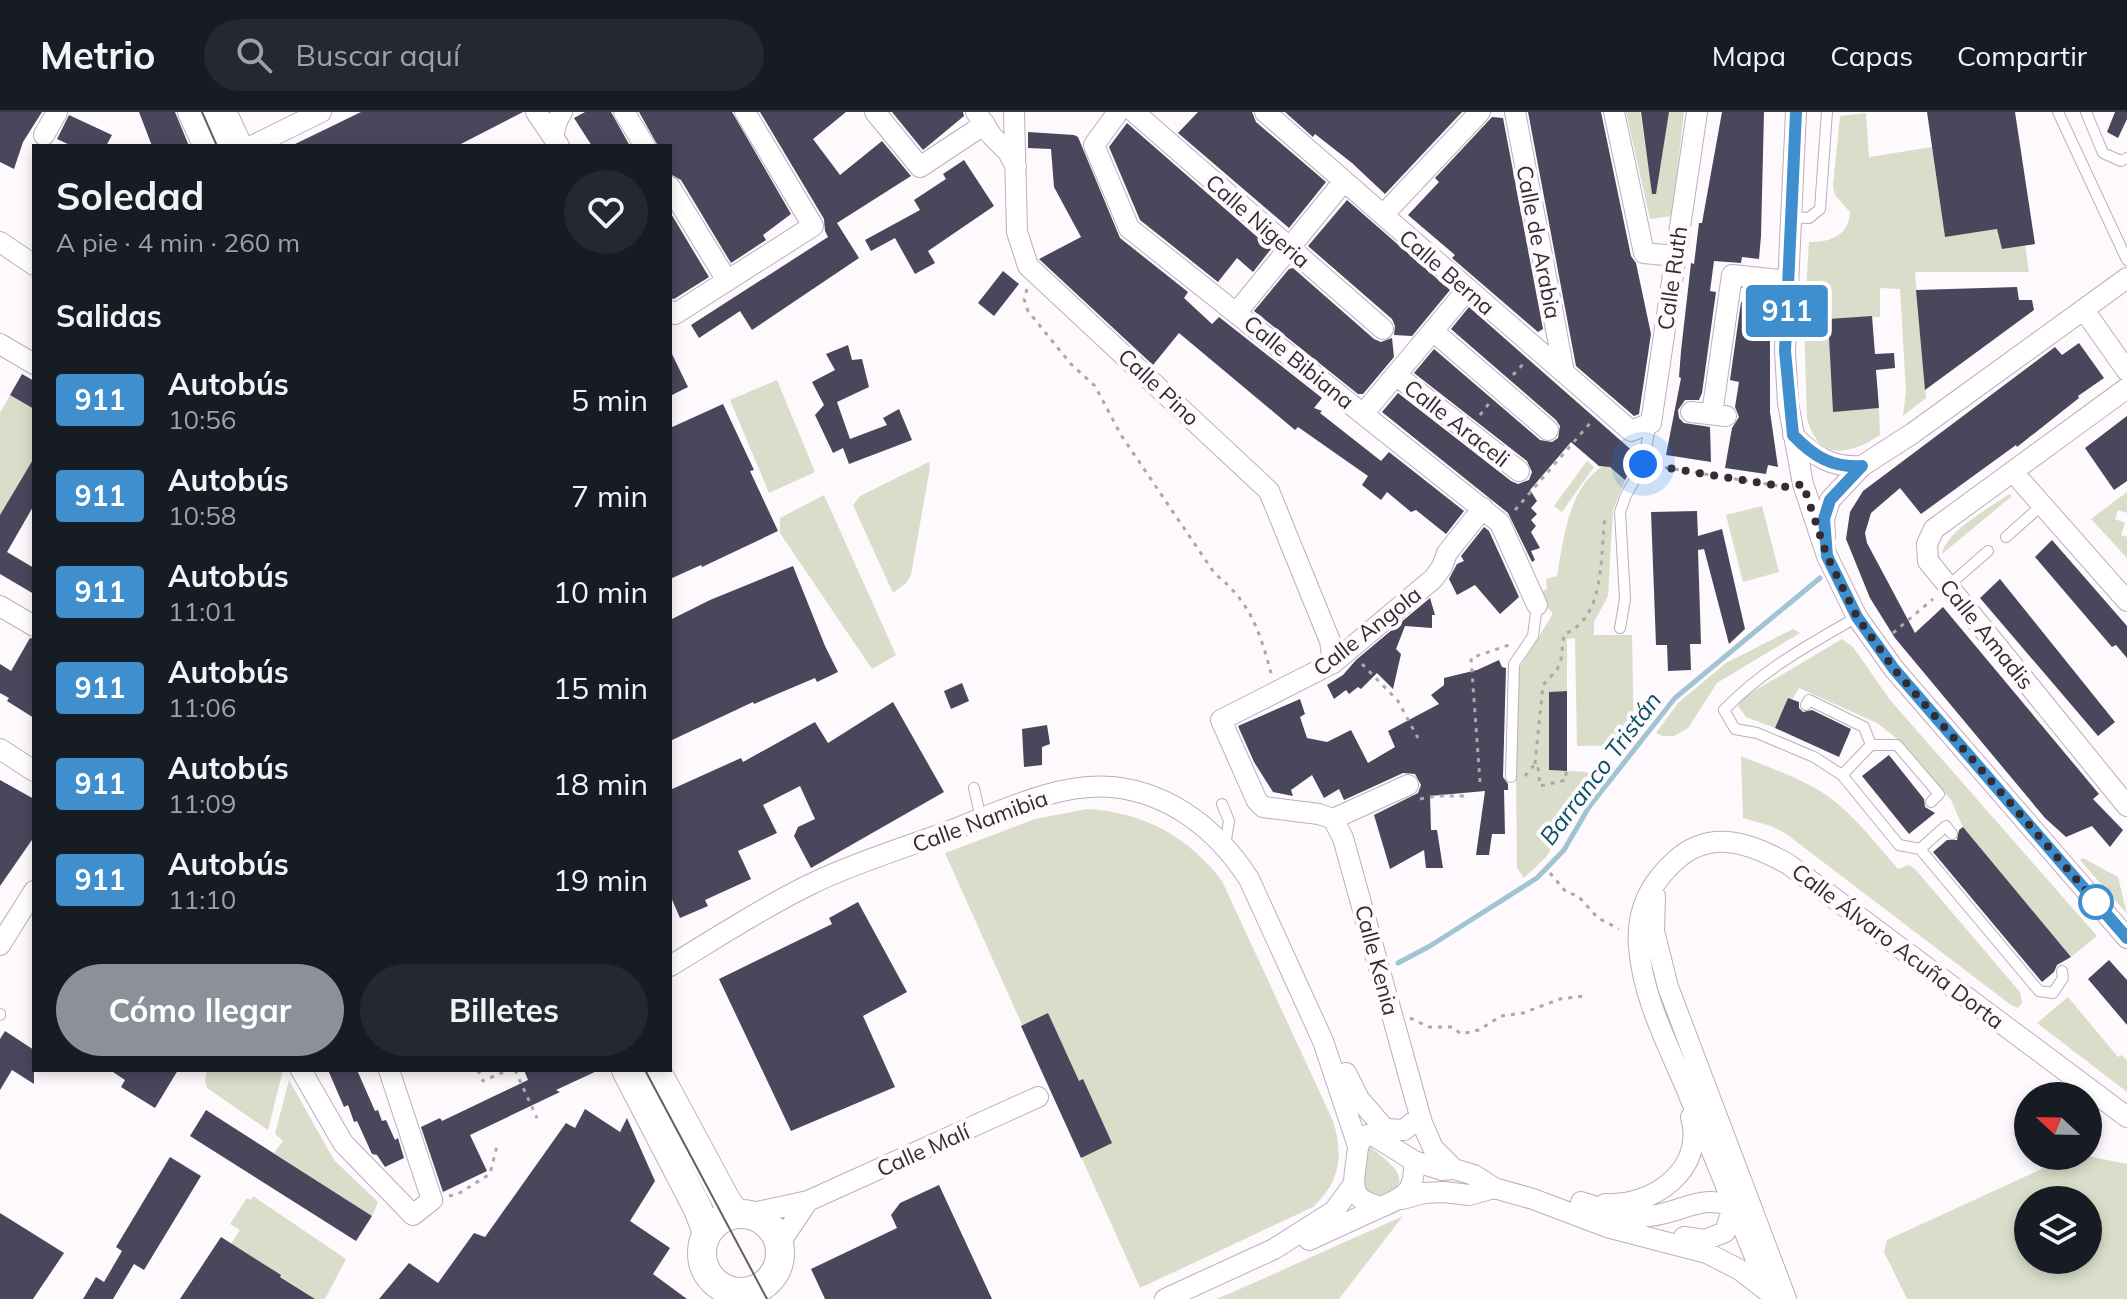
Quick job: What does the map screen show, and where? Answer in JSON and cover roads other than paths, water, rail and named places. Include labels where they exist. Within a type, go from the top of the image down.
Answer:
[{"type":"main road","points":[[192,112],[207,144]]},
{"type":"main road","points":[[222,112],[237,144]]},
{"type":"main road","points":[[627,1072],[698,1209],[707,1233]]},
{"type":"main road","points":[[657,1072],[727,1202],[742,1214],[769,1225],[779,1244],[777,1287],[761,1286],[734,1295],[718,1284],[704,1266],[703,1244],[707,1233],[717,1222],[742,1214]]},
{"type":"street","points":[[44,135],[57,112]]},
{"type":"street","points":[[256,144],[321,112]]},
{"type":"street","points":[[536,112],[556,142]]},
{"type":"street","points":[[556,142],[557,121],[562,112]]},
{"type":"street","points":[[624,112],[644,144]]},
{"type":"street","points":[[672,313],[813,226],[745,112]]},
{"type":"street","points":[[875,112],[920,167],[980,118],[1008,152],[1017,171]]},
{"type":"street","name":"Calle Pino","points":[[1014,112],[1017,232],[1028,266],[1269,491],[1330,641],[1341,656]]},
{"type":"street","name":"Calle Bibiana","points":[[1118,112],[1094,145],[1129,228],[1502,525],[1537,605]]},
{"type":"street","name":"Calle Nigeria","points":[[1134,112],[1383,329]]},
{"type":"street","name":"Calle Berna","points":[[1265,112],[1631,431],[1651,423]]},
{"type":"street","points":[[1383,215],[1480,112]]},
{"type":"street","name":"Calle de Arabia","points":[[1515,112],[1564,372]]},
{"type":"street","points":[[1614,112],[1644,253],[1675,256]]},
{"type":"street","name":"Calle Ruth","points":[[1651,423],[1697,112]]},
{"type":"street","points":[[1796,112],[1785,351],[1793,435],[1803,484],[1827,556],[1857,617],[1894,669],[2127,938]]},
{"type":"street","points":[[1237,312],[1344,181]]},
{"type":"street","points":[[672,190],[726,279]]},
{"type":"street","points":[[0,242],[32,261]]},
{"type":"street","points":[[1691,412],[1719,415],[1732,275],[1789,281]]},
{"type":"street","points":[[1827,556],[1824,519],[1830,500],[1862,466],[1913,433],[2127,278]]},
{"type":"street","points":[[1363,414],[1467,290]]},
{"type":"street","points":[[2084,310],[2127,371]]},
{"type":"street","points":[[1433,331],[1548,430]]},
{"type":"street","points":[[0,344],[32,363]]},
{"type":"street","name":"Calle Araceli","points":[[1396,375],[1519,471]]},
{"type":"street","name":"Calle Amadis","points":[[2127,388],[1934,529],[1927,544],[1928,561],[2127,806]]},
{"type":"street","points":[[1793,435],[1820,460],[1850,467],[1862,466]]},
{"type":"street","points":[[2013,472],[2127,601]]},
{"type":"street","name":"Calle Angola","points":[[1333,819],[1319,814],[1263,807],[1257,801],[1221,720],[1341,656],[1433,579],[1447,553],[1483,508]]},
{"type":"street","points":[[0,606],[32,625]]},
{"type":"street","points":[[0,749],[32,770]]},
{"type":"street","points":[[1333,819],[1408,785]]},
{"type":"street","name":"Calle Namibia","points":[[672,965],[808,886],[1029,800],[1088,787],[1116,788],[1155,798],[1181,810],[1225,846],[1249,879],[1323,1041],[1343,1095],[1375,1143]]},
{"type":"street","name":"Calle Kenia","points":[[1333,819],[1343,838],[1417,1117],[1414,1161]]},
{"type":"street","name":"Calle Álvaro Acuña Dorta","points":[[1778,1295],[1734,1207],[1650,999],[1639,946],[1646,896],[1656,880],[1683,854],[1713,843],[1736,842],[1767,853],[1834,896],[2127,1117]]},
{"type":"street","points":[[1656,880],[1654,931],[1668,987],[1778,1295]]},
{"type":"street","points":[[0,945],[32,894]]},
{"type":"street","name":"Calle Namibia","points":[[1323,1041],[1376,1121],[1385,1129],[1396,1132],[1404,1130],[1417,1117]]},
{"type":"street","points":[[1559,1210],[1705,1240],[1725,1232],[1734,1207],[1735,1190],[1703,1101],[1695,1060]]},
{"type":"street","points":[[302,1072],[343,1143],[413,1215],[432,1200],[390,1072]]},
{"type":"street","points":[[1533,1199],[1630,1203],[1661,1191],[1688,1161],[1695,1136],[1683,1082]]},
{"type":"street","name":"Calle Malí","points":[[742,1214],[808,1201],[1038,1097]]},
{"type":"street","points":[[1375,1143],[1407,1139],[1417,1117]]},
{"type":"street","points":[[1417,1117],[1433,1148],[1454,1169]]},
{"type":"street","points":[[1375,1143],[1414,1161],[1442,1170],[1454,1169],[1474,1175],[1494,1188],[1607,1227],[1707,1253],[1778,1295]]},
{"type":"street","points":[[1165,1299],[1274,1249],[1334,1211],[1353,1185],[1375,1143]]},
{"type":"street","points":[[1402,1199],[1411,1188],[1414,1161]]},
{"type":"street","points":[[1353,1185],[1362,1200],[1381,1207]]},
{"type":"street","points":[[1274,1249],[1305,1242],[1402,1199],[1424,1193],[1469,1195],[1494,1188]]},
{"type":"street","points":[[779,1244],[808,1201]]},
{"type":"street","points":[[1581,1202],[1638,1217],[1663,1214],[1702,1201],[1734,1207]]},
{"type":"lane","points":[[1792,217],[1809,218],[1820,209],[1827,112]]},
{"type":"lane","points":[[2058,112],[2127,260]]},
{"type":"lane","points":[[2086,112],[2103,153],[2121,161],[2127,158]]},
{"type":"lane","points":[[1620,628],[1625,599],[1620,512],[1643,464],[1651,423]]},
{"type":"lane","points":[[2006,537],[2042,505]]},
{"type":"lane","points":[[1948,586],[1988,551]]},
{"type":"lane","points":[[1511,777],[1514,664],[1533,636],[1537,605]]},
{"type":"lane","points":[[1857,617],[1745,689],[1724,710],[1735,729],[1757,733],[1814,757],[1842,775],[1899,845],[1920,849],[2039,991],[2053,993],[2063,978],[2062,971]]},
{"type":"lane","points":[[1806,705],[1809,700],[1864,727],[1871,745]]},
{"type":"lane","points":[[1842,775],[1871,745],[1897,745],[1939,794],[1931,802]]},
{"type":"lane","points":[[974,788],[981,819]]},
{"type":"lane","points":[[1222,804],[1229,821],[1225,846]]},
{"type":"lane","points":[[1920,849],[1946,826],[1952,834]]},
{"type":"waterway","name":"Barranco Tristán","points":[[1398,963],[1537,878],[1564,850],[1589,807],[1675,698],[1820,578]]},
{"type":"tram line","points":[[202,112],[216,144]]},
{"type":"tram line","points":[[646,1072],[767,1299]]}]
